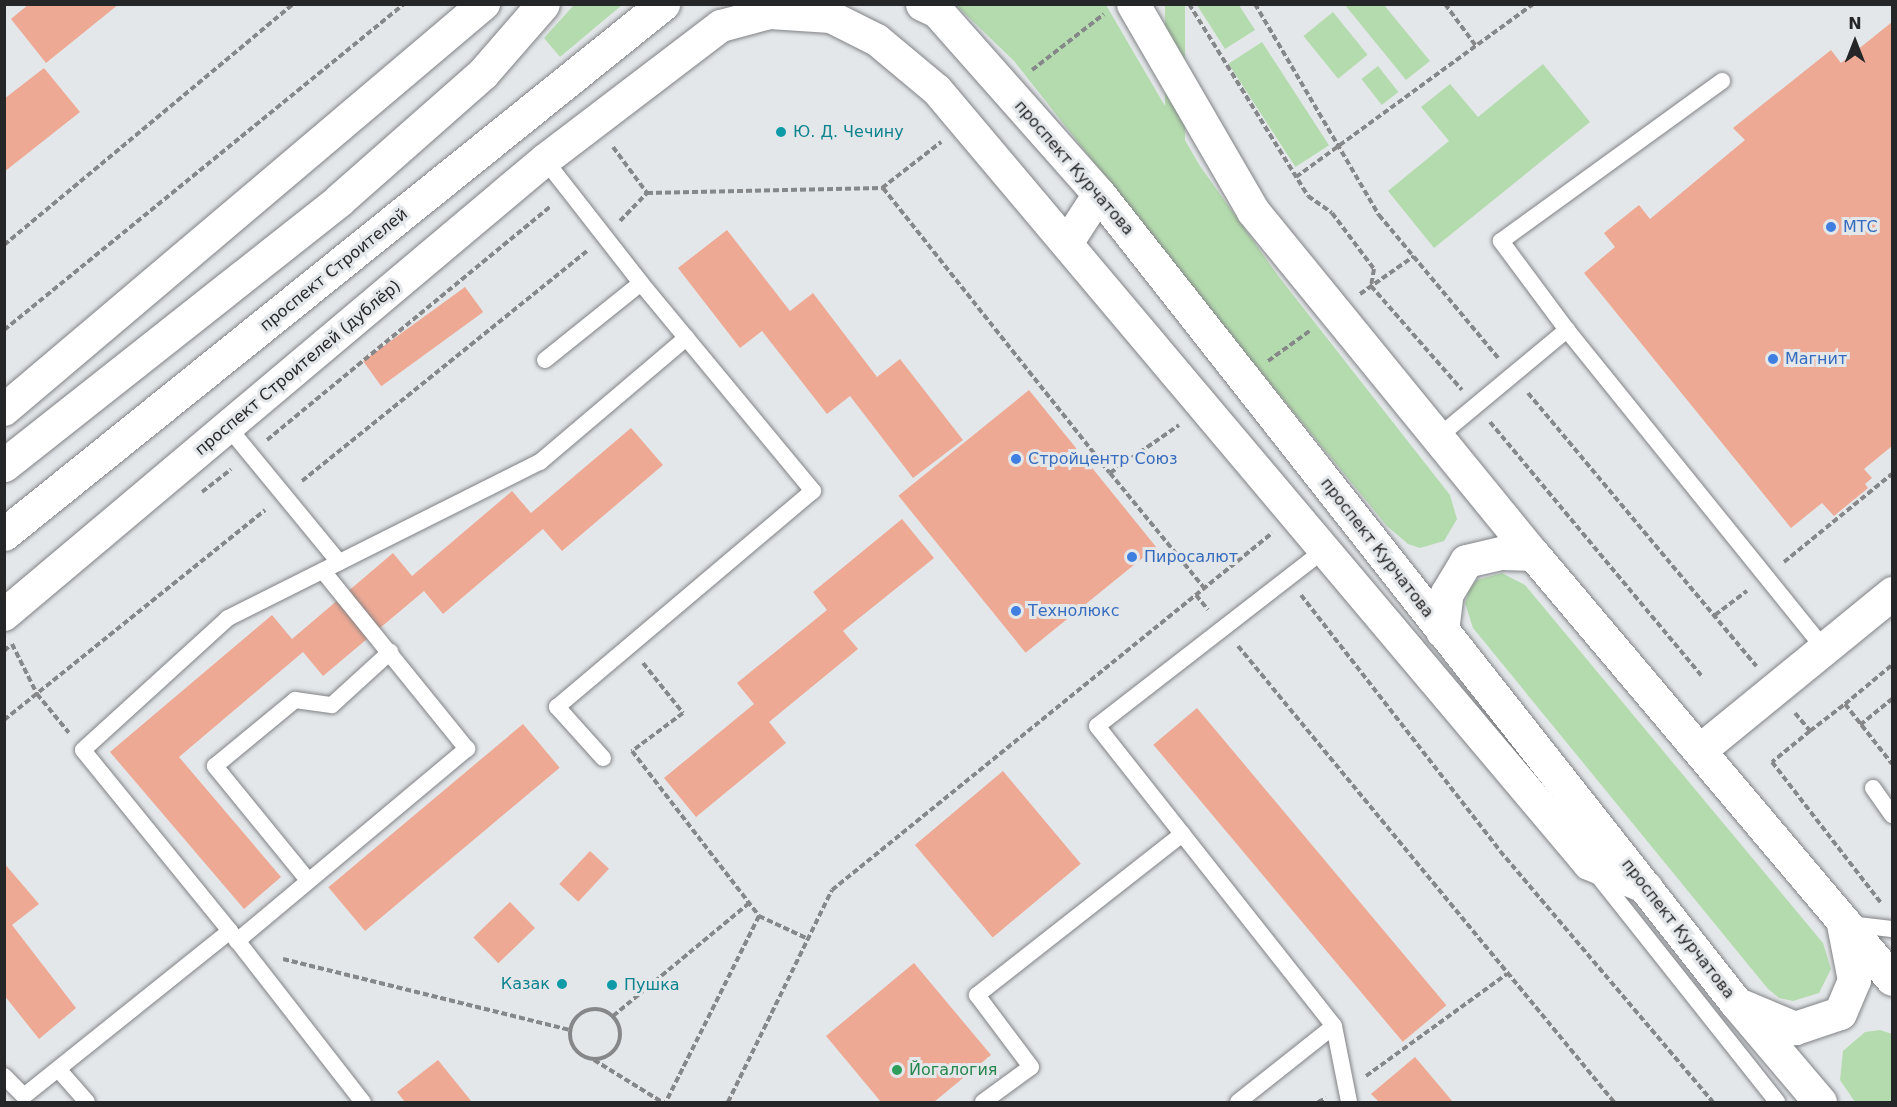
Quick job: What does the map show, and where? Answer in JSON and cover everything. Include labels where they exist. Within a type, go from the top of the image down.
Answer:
[{"type":"main road","points":[[4,465],[339,200],[483,73],[543,4]]},
{"type":"main road","name":"проспект Строителей","points":[[4,534],[663,4]]},
{"type":"main road","name":"проспект Курчатова","points":[[922,4],[937,11],[1099,194],[1736,1003],[1820,1102]]},
{"type":"main road","points":[[1120,8],[1253,211],[1533,554],[1701,749],[1843,924],[1893,979]]},
{"type":"main road","points":[[1442,631],[1447,593],[1466,561],[1502,553],[1533,554]]},
{"type":"main road","points":[[1701,749],[1893,593]]},
{"type":"main road","points":[[1736,1003],[1795,1028],[1840,1013],[1854,980],[1843,924]]},
{"type":"street","points":[[4,410],[311,155],[484,4]]},
{"type":"street","name":"проспект Строителей (дублёр)","points":[[12,634],[228,427],[545,160],[721,26],[770,14],[831,17],[877,40],[937,90],[1297,513],[1324,550],[1589,864]]},
{"type":"street","points":[[1068,242],[1099,194]]},
{"type":"street","points":[[1589,864],[1647,888]]},
{"type":"lane","points":[[1722,81],[1502,241],[1567,330],[1824,649]]},
{"type":"lane","points":[[545,160],[568,193],[813,491],[557,707],[603,758]]},
{"type":"lane","points":[[545,360],[641,283]]},
{"type":"lane","points":[[1438,437],[1567,330]]},
{"type":"lane","points":[[363,1102],[234,936],[83,750],[228,618],[540,462],[686,338]]},
{"type":"lane","points":[[228,427],[339,562]]},
{"type":"lane","points":[[1324,550],[1224,630],[1096,726],[1334,1026],[1348,1095]]},
{"type":"lane","points":[[4,1076],[24,1096],[307,879],[467,749],[323,571]]},
{"type":"lane","points":[[307,879],[215,766],[295,700],[332,705],[390,652]]},
{"type":"lane","points":[[1873,788],[1893,815]]},
{"type":"lane","points":[[983,1102],[1031,1067],[977,995],[1182,834]]},
{"type":"lane","points":[[1589,864],[1777,1102]]},
{"type":"lane","points":[[1843,924],[1893,929]]},
{"type":"lane","points":[[1238,1102],[1334,1026]]},
{"type":"lane","points":[[58,1069],[87,1102]]},
{"type":"path","points":[[4,245],[293,4]]},
{"type":"path","points":[[4,330],[404,4]]},
{"type":"path","points":[[1189,4],[1308,196],[1332,213],[1374,269],[1371,286],[1476,405],[1703,678]]},
{"type":"path","points":[[1445,4],[1476,46]]},
{"type":"path","points":[[1296,177],[1533,4]]},
{"type":"path","points":[[1007,90],[1120,8]]},
{"type":"path","points":[[595,123],[647,193]]},
{"type":"path","points":[[4,720],[604,237],[647,193],[882,188],[966,123]]},
{"type":"path","points":[[195,498],[568,193]]},
{"type":"path","points":[[1110,473],[1204,588]]},
{"type":"path","points":[[1714,615],[1767,576],[1893,474]]},
{"type":"path","points":[[728,1102],[832,890],[1297,513]]},
{"type":"path","points":[[1288,578],[1500,850],[1713,1102]]},
{"type":"path","points":[[1196,595],[1614,1102]]},
{"type":"path","points":[[4,651],[12,634]]},
{"type":"path","points":[[12,634],[37,694],[83,750]]},
{"type":"path","points":[[630,646],[683,713],[632,751],[759,916],[808,939]]},
{"type":"path","points":[[1886,909],[1772,762],[1893,665]]},
{"type":"path","points":[[1774,689],[1810,731]]},
{"type":"path","points":[[1860,725],[1893,699]]},
{"type":"path","points":[[1845,704],[1893,764]]},
{"type":"path","points":[[613,1016],[748,903]]},
{"type":"path","points":[[592,1059],[609,1055],[617,1047],[620,1030],[613,1016],[588,1010],[581,1014],[570,1030],[573,1047],[592,1059],[664,1102],[759,916]]},
{"type":"path","points":[[278,958],[570,1030]]},
{"type":"path","points":[[1318,1102],[1348,1095],[1507,974]]},
{"type":"green space","points":[[574,5],[622,5],[560,57],[544,38]]},
{"type":"green space","points":[[956,5],[1106,5],[1200,166],[1279,277],[1450,495],[1457,519],[1444,541],[1420,548],[1408,544],[1387,526],[1223,326],[1014,61]]},
{"type":"green space","points":[[1165,5],[1185,5],[1185,218],[1165,218]]},
{"type":"green space","points":[[1197,5],[1239,5],[1255,30],[1225,49]]},
{"type":"green space","points":[[1345,5],[1384,5],[1430,61],[1406,80]]},
{"type":"green space","points":[[1333,12],[1368,55],[1338,79],[1303,36]]},
{"type":"green space","points":[[1262,42],[1329,145],[1295,167],[1228,64]]},
{"type":"green space","points":[[1543,64],[1590,122],[1434,248],[1388,191],[1449,141],[1421,107],[1450,84],[1478,117]]},
{"type":"green space","points":[[1378,66],[1398,92],[1382,105],[1361,79]]},
{"type":"green space","points":[[1502,573],[1525,585],[1823,943],[1831,969],[1819,993],[1793,1001],[1779,998],[1768,989],[1473,628],[1465,603],[1469,590],[1477,580]]},
{"type":"green space","points":[[1880,1030],[1892,1034],[1892,1102],[1855,1102],[1840,1080],[1843,1051],[1865,1032]]},
{"type":"building","points":[[29,4],[119,4],[46,63],[11,19]]},
{"type":"building","name":"Магнит","points":[[1892,22],[1892,446],[1864,469],[1872,478],[1865,484],[1868,488],[1834,516],[1822,503],[1791,528],[1584,273],[1615,247],[1604,233],[1639,205],[1650,219],[1745,140],[1733,128],[1831,50],[1841,63]]},
{"type":"building","points":[[44,68],[80,112],[4,172],[4,99]]},
{"type":"building","points":[[727,230],[790,311],[813,293],[877,377],[900,359],[963,440],[913,478],[850,396],[827,414],[762,331],[740,348],[678,268]]},
{"type":"building","points":[[465,287],[483,312],[381,386],[363,361]]},
{"type":"building","points":[[1029,390],[1156,547],[1026,653],[898,496]]},
{"type":"building","points":[[631,428],[663,465],[562,551],[543,529],[443,614],[424,591],[323,676],[303,652],[179,757],[281,877],[244,909],[110,752],[272,615],[292,639],[393,553],[412,576],[512,491],[531,513]]},
{"type":"building","points":[[902,519],[934,558],[843,631],[858,649],[769,722],[786,743],[696,817],[664,778],[754,704],[737,683],[827,610],[813,592]]},
{"type":"building","points":[[1197,708],[1446,1005],[1403,1042],[1153,745]]},
{"type":"building","points":[[523,724],[560,768],[365,931],[328,887]]},
{"type":"building","points":[[1003,771],[1081,864],[993,938],[915,845]]},
{"type":"building","points":[[590,851],[609,869],[578,902],[559,884]]},
{"type":"building","points":[[4,863],[39,904],[12,925],[76,1008],[39,1039],[4,995]]},
{"type":"building","points":[[510,902],[535,928],[498,963],[473,937]]},
{"type":"building","points":[[914,963],[991,1055],[934,1102],[881,1102],[826,1036]]},
{"type":"building","points":[[1415,1057],[1453,1102],[1379,1102],[1371,1094]]},
{"type":"building","points":[[438,1060],[472,1102],[405,1102],[397,1092]]},
{"type":"place","name":"Ю. Д. Чечину","points":[[781,132]]},
{"type":"place","name":"МТС","points":[[1831,227]]},
{"type":"place","name":"Магнит","points":[[1773,359]]},
{"type":"place","name":"Стройцентр Союз","points":[[1016,459]]},
{"type":"place","name":"Пиросалют","points":[[1132,557]]},
{"type":"place","name":"Технолюкс","points":[[1016,611]]},
{"type":"place","name":"Казак","points":[[562,984]]},
{"type":"place","name":"Пушка","points":[[612,985]]},
{"type":"place","name":"Йогалогия","points":[[897,1070]]}]
